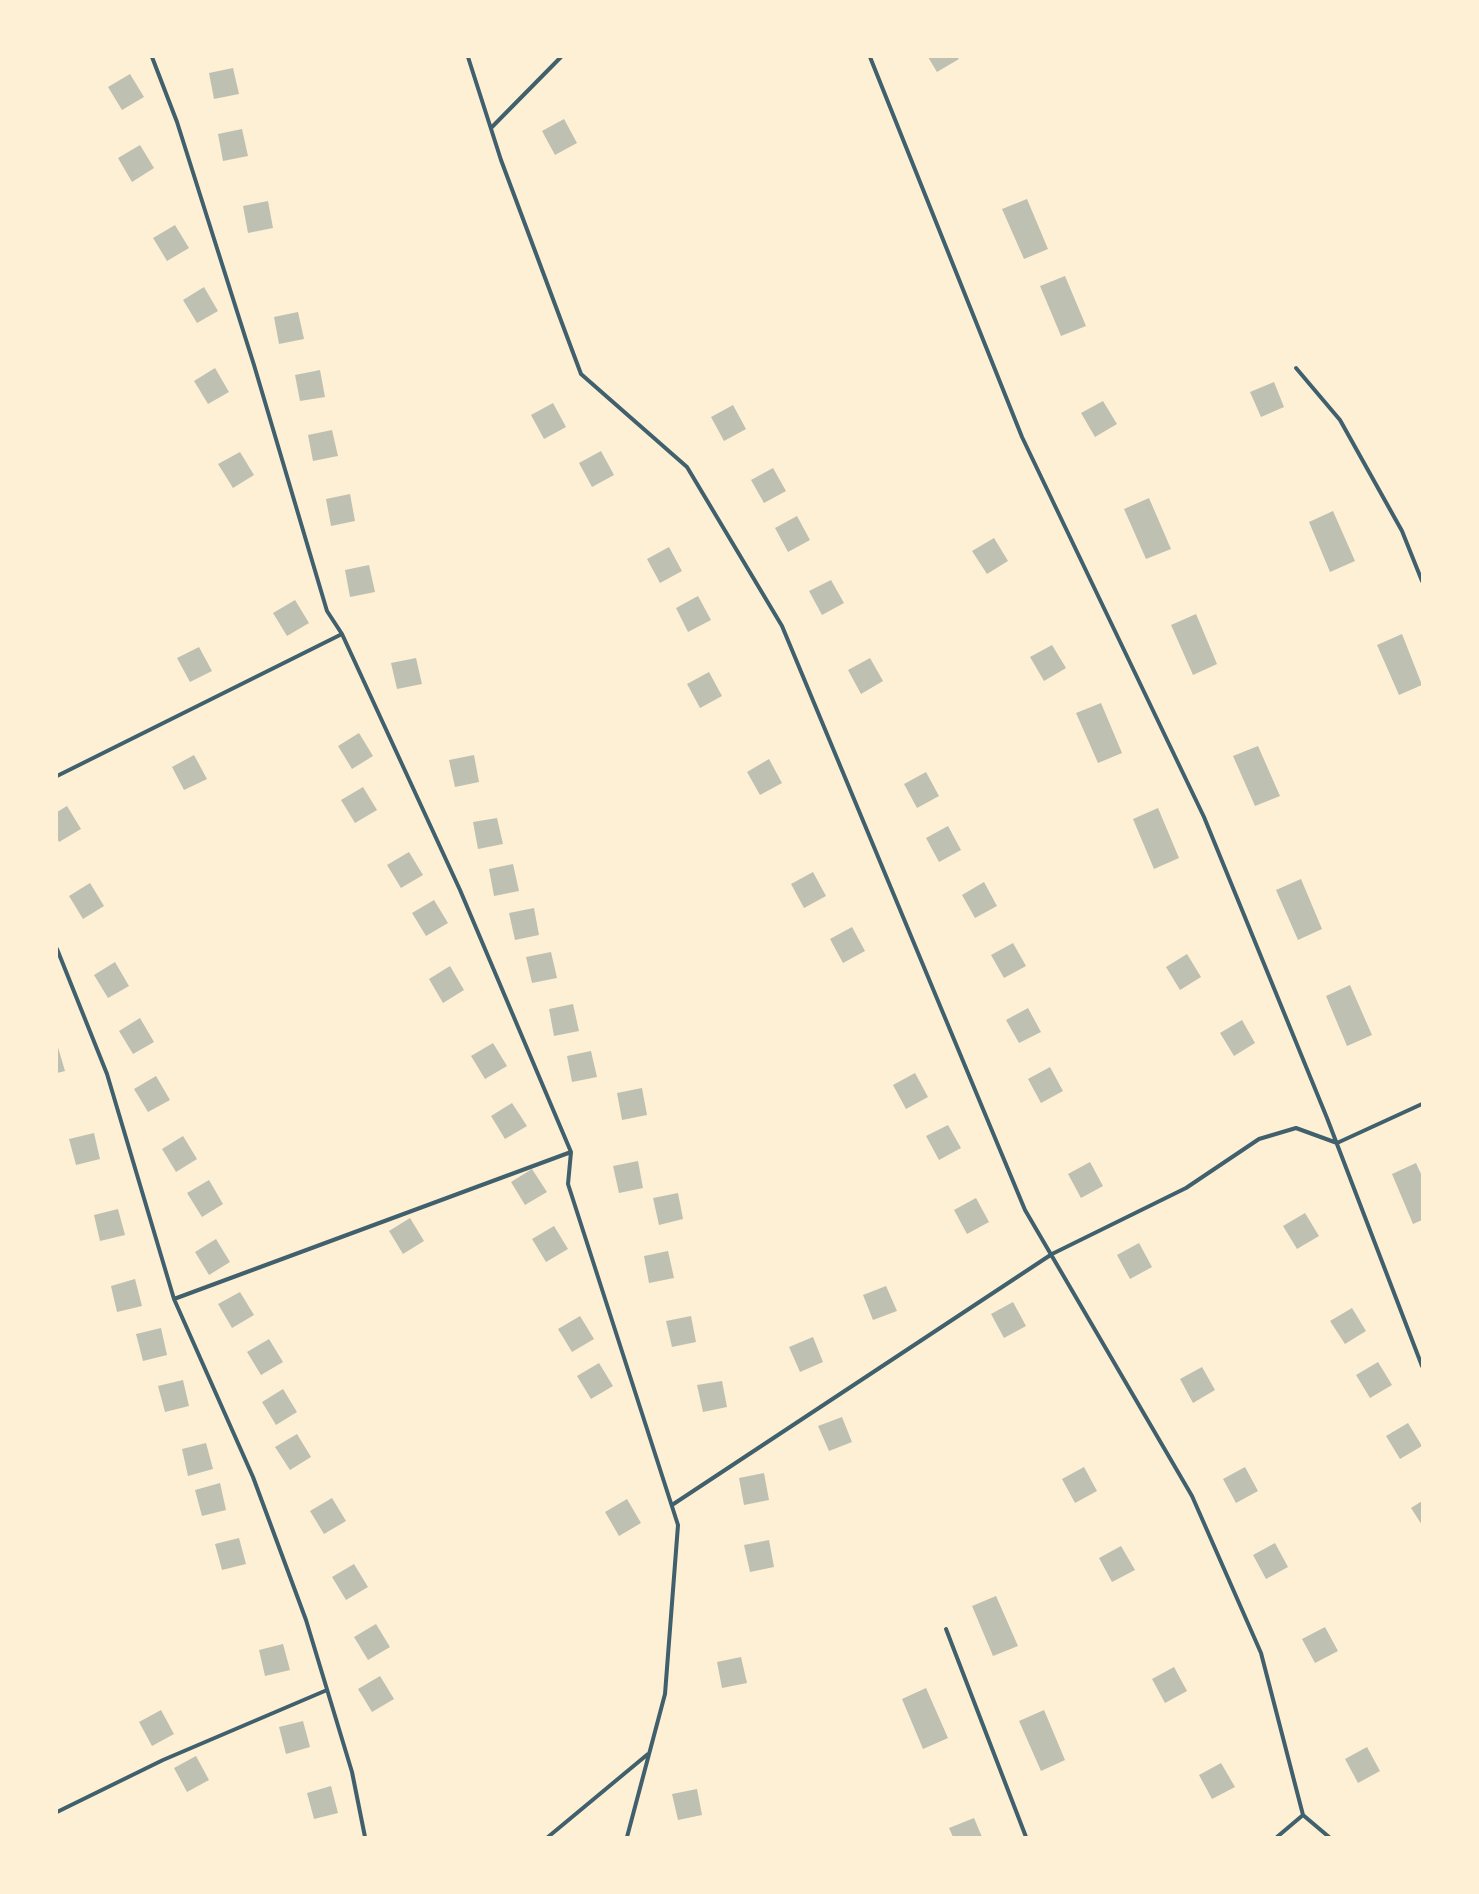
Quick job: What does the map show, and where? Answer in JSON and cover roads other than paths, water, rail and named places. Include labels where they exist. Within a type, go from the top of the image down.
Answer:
[{"type":"lane","points":[[152,57],[188,155],[327,611],[342,634],[460,890],[571,1152],[568,1184],[678,1525],[664,1694],[627,1837]]},
{"type":"lane","points":[[468,57],[491,128],[581,374],[687,466],[783,626],[1025,1210],[1192,1496],[1261,1653],[1303,1815],[1329,1837]]},
{"type":"lane","points":[[491,128],[561,57]]},
{"type":"lane","points":[[870,57],[1022,437],[1204,818],[1337,1143],[1422,1366]]},
{"type":"lane","points":[[1296,368],[1340,420],[1402,531],[1422,581]]},
{"type":"lane","points":[[57,776],[342,634]]},
{"type":"lane","points":[[57,949],[107,1074],[174,1299],[253,1477],[306,1620],[352,1772],[365,1837]]},
{"type":"lane","points":[[672,1505],[1052,1254],[1186,1188],[1259,1139],[1296,1128],[1337,1143],[1422,1104]]},
{"type":"lane","points":[[174,1299],[571,1152]]},
{"type":"lane","points":[[946,1629],[1026,1837]]},
{"type":"lane","points":[[57,1812],[163,1760],[327,1690]]},
{"type":"lane","points":[[549,1837],[649,1754]]},
{"type":"lane","points":[[1277,1837],[1303,1815]]}]
